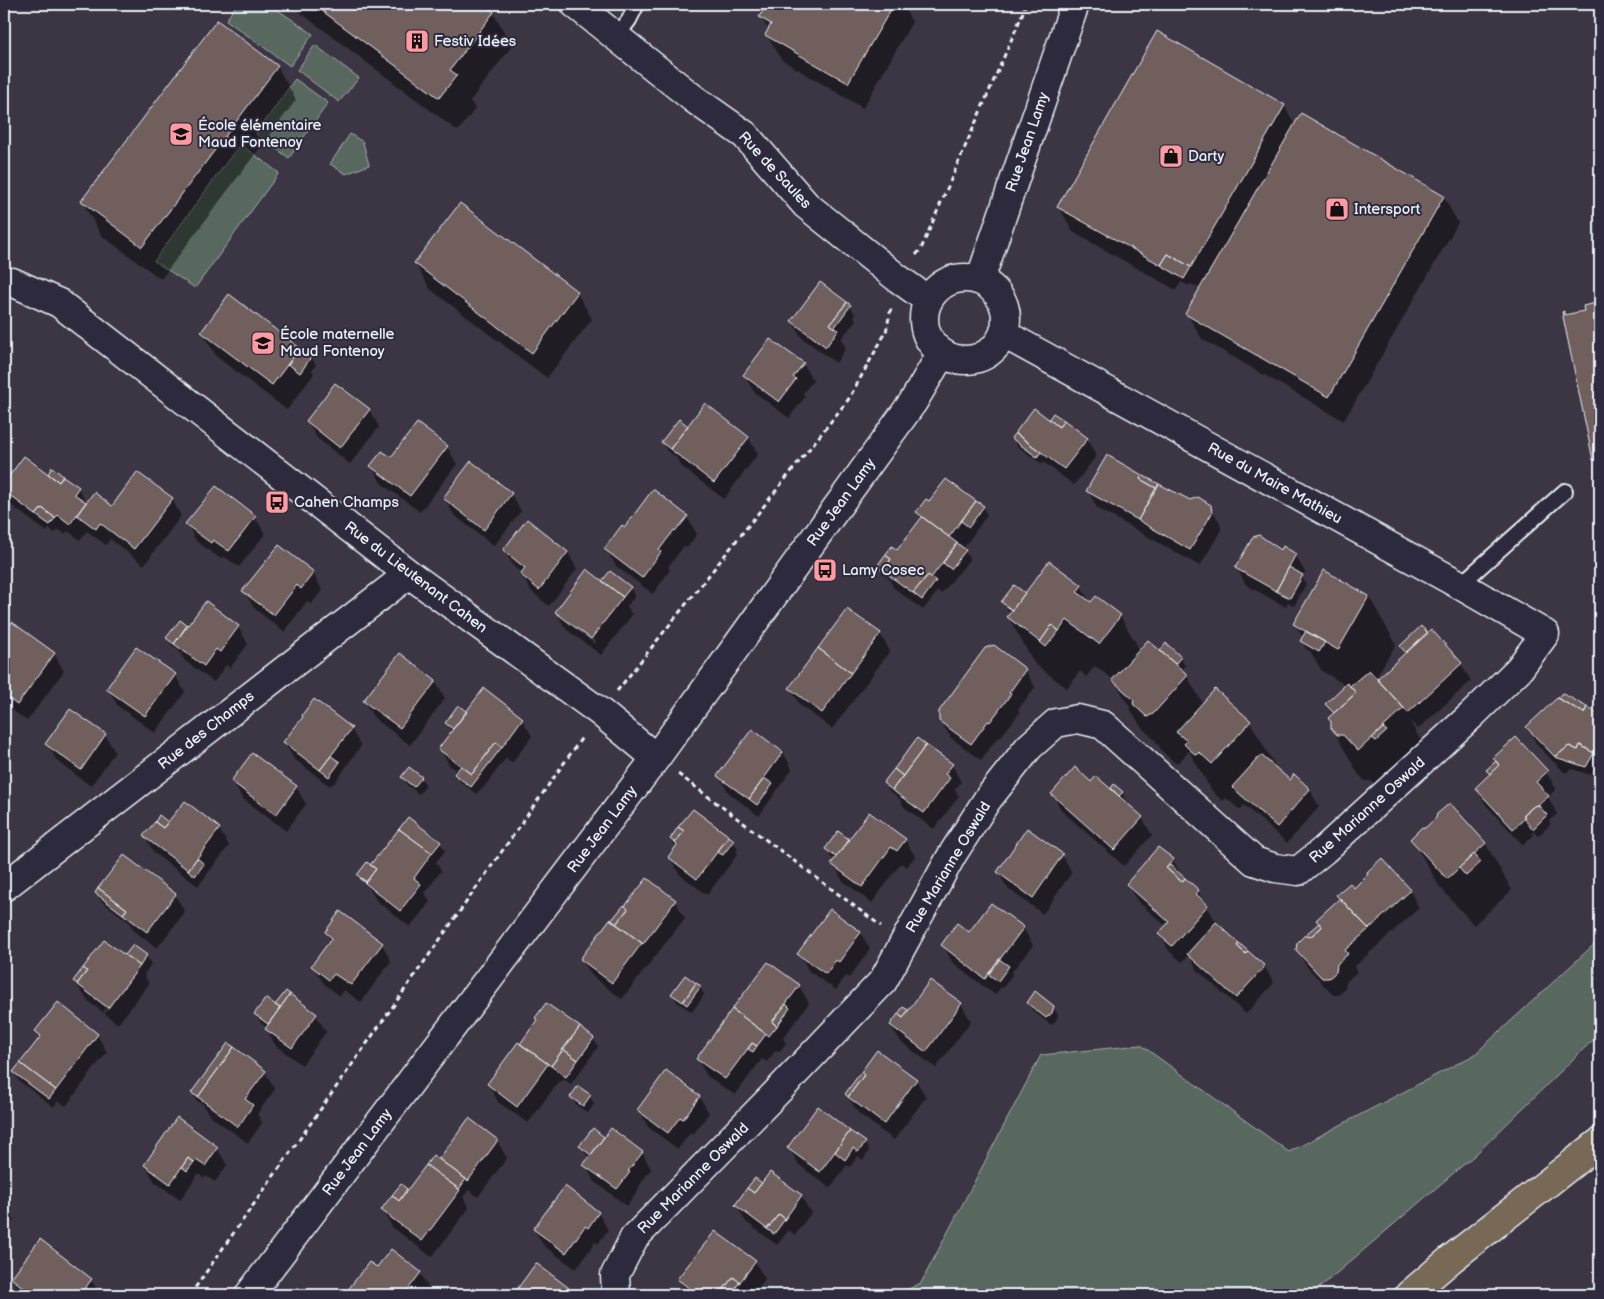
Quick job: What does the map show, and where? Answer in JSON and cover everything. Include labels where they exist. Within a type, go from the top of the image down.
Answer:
[{"type":"main road","points":[[1409,1295],[1459,1253],[1600,1142]]},
{"type":"street","name":"Rue de Saules","points":[[575,4],[694,99],[745,135],[806,206],[928,300]]},
{"type":"street","name":"Rue Jean Lamy","points":[[980,280],[1075,4]]},
{"type":"street","points":[[957,278],[980,280],[997,292],[1007,317],[1004,334],[990,352],[967,360],[942,353],[929,339],[924,318],[928,300],[941,285],[957,278]]},
{"type":"street","name":"Rue du Lieutenant Cahen","points":[[4,283],[12,282],[59,304],[409,574],[600,712],[656,758]]},
{"type":"street","name":"Rue du Maire Mathieu","points":[[1004,334],[1545,634]]},
{"type":"street","name":"Rue Jean Lamy","points":[[248,1295],[656,758],[913,402],[942,353]]},
{"type":"street","name":"Rue des Champs","points":[[4,886],[409,574]]},
{"type":"street","name":"Rue Marianne Oswald","points":[[616,1295],[615,1275],[634,1238],[778,1091],[882,981],[952,855],[987,800],[1029,747],[1056,723],[1078,720],[1102,725],[1254,861],[1275,868],[1298,871],[1324,850],[1473,714],[1519,669],[1545,634]]},
{"type":"lane","points":[[617,36],[638,4]]},
{"type":"lane","points":[[1460,586],[1565,491]]},
{"type":"path","points":[[190,1295],[600,712],[848,400],[886,332],[896,277],[921,249],[1022,15],[1025,4]]},
{"type":"path","points":[[656,758],[904,942]]},
{"type":"green space","points":[[237,4],[269,4],[313,34],[290,66],[226,20]]},
{"type":"green space","points":[[315,45],[359,78],[339,102],[297,70]]},
{"type":"green space","points":[[295,79],[328,103],[289,158],[256,134]]},
{"type":"green space","points":[[350,134],[363,142],[369,165],[346,174],[330,164]]},
{"type":"green space","points":[[240,144],[279,173],[195,288],[154,261]]},
{"type":"green space","points":[[1600,939],[1600,1033],[1476,1154],[1311,1295],[896,1295],[921,1283],[1041,1055],[1141,1045],[1289,1152],[1474,1055]]},
{"type":"building","name":"Festiv Idées","points":[[313,4],[484,4],[494,12],[450,70],[457,75],[439,98]]},
{"type":"building","points":[[767,4],[894,4],[848,83],[765,35],[771,24],[759,17]]},
{"type":"building","points":[[217,20],[278,66],[142,247],[81,201]]},
{"type":"building","name":"Darty","points":[[1157,31],[1285,105],[1191,267],[1168,254],[1161,265],[1057,207]]},
{"type":"building","points":[[1301,113],[1444,196],[1329,397],[1185,314]]},
{"type":"building","points":[[460,203],[578,292],[532,353],[414,263]]},
{"type":"building","points":[[1168,254],[1191,267],[1184,279],[1161,265]]},
{"type":"building","points":[[820,282],[847,302],[830,324],[838,330],[826,347],[791,321]]},
{"type":"building","points":[[229,294],[300,348],[272,385],[201,332]]},
{"type":"building","points":[[847,302],[851,305],[834,328],[830,324]]},
{"type":"building","points":[[1600,302],[1600,459],[1593,460],[1562,312],[1564,311],[1564,315],[1584,311],[1583,306]]},
{"type":"building","points":[[770,339],[804,363],[793,377],[796,379],[779,402],[743,375]]},
{"type":"building","points":[[300,348],[312,356],[300,373],[288,364]]},
{"type":"building","points":[[335,383],[370,409],[340,448],[306,421]]},
{"type":"building","points":[[705,403],[749,437],[714,483],[670,449]]},
{"type":"building","points":[[1034,408],[1059,427],[1064,420],[1088,438],[1064,469],[1015,433]]},
{"type":"building","points":[[1053,413],[1064,420],[1059,427],[1049,419]]},
{"type":"building","points":[[679,419],[688,426],[670,449],[661,442]]},
{"type":"building","points":[[417,423],[448,446],[410,496],[370,466],[382,451],[391,457]]},
{"type":"building","points":[[1015,433],[1041,452],[1037,457],[1011,438]]},
{"type":"building","points":[[1107,455],[1142,475],[1140,479],[1156,488],[1138,520],[1086,491]]},
{"type":"building","points":[[24,456],[59,482],[63,476],[79,487],[74,494],[86,502],[70,524],[58,515],[55,518],[42,508],[36,515],[4,491],[4,483]]},
{"type":"building","points":[[471,461],[512,493],[484,530],[443,498]]},
{"type":"building","points":[[52,467],[63,476],[59,482],[48,474]]},
{"type":"building","points":[[137,472],[173,498],[134,549],[100,523],[96,529],[77,515],[94,492],[112,506]]},
{"type":"building","points":[[1142,475],[1159,484],[1156,488],[1140,479]]},
{"type":"building","points":[[946,479],[976,501],[949,537],[916,512],[926,499],[929,501]]},
{"type":"building","points":[[1159,484],[1190,500],[1198,497],[1211,505],[1212,513],[1190,550],[1138,520]]},
{"type":"building","points":[[216,486],[256,516],[229,551],[213,540],[211,543],[185,524]]},
{"type":"building","points":[[653,489],[688,516],[676,531],[674,530],[659,550],[661,552],[642,578],[604,549],[622,525],[625,527]]},
{"type":"building","points":[[976,501],[984,506],[969,527],[961,521]]},
{"type":"building","points":[[42,508],[55,518],[50,525],[36,515]]},
{"type":"building","points":[[922,517],[957,543],[931,578],[928,575],[913,593],[883,571],[891,559],[885,555],[892,546],[897,550]]},
{"type":"building","points":[[527,519],[568,552],[539,590],[520,574],[525,568],[503,550]]},
{"type":"building","points":[[1259,535],[1281,550],[1283,546],[1296,554],[1276,591],[1235,568],[1253,537]]},
{"type":"building","points":[[957,543],[966,550],[951,569],[943,563]]},
{"type":"building","points":[[279,545],[314,572],[301,589],[297,585],[274,615],[242,591]]},
{"type":"building","points":[[885,555],[891,559],[883,571],[877,566]]},
{"type":"building","points":[[1049,561],[1082,585],[1077,592],[1091,602],[1096,596],[1121,615],[1099,644],[1067,620],[1059,631],[1052,625],[1040,642],[1007,617]]},
{"type":"building","points":[[1289,567],[1303,575],[1290,598],[1276,591]]},
{"type":"building","points":[[587,569],[623,597],[591,639],[555,612]]},
{"type":"building","points":[[1324,570],[1369,596],[1338,650],[1293,624]]},
{"type":"building","points":[[610,571],[631,587],[623,597],[602,581]]},
{"type":"building","points":[[928,575],[936,581],[922,600],[913,593]]},
{"type":"building","points":[[1014,585],[1025,593],[1012,610],[1001,602]]},
{"type":"building","points":[[206,601],[239,626],[220,652],[216,649],[204,666],[174,644]]},
{"type":"building","points":[[847,609],[881,633],[851,673],[818,648]]},
{"type":"building","points":[[180,620],[187,625],[174,644],[166,638]]},
{"type":"building","points":[[12,622],[55,653],[17,705],[4,695],[4,634]]},
{"type":"building","points":[[1052,625],[1059,631],[1046,647],[1040,642]]},
{"type":"building","points":[[1421,626],[1428,633],[1406,653],[1400,646]]},
{"type":"building","points":[[1431,629],[1462,663],[1408,713],[1377,679]]},
{"type":"building","points":[[1306,631],[1325,642],[1319,652],[1300,641]]},
{"type":"building","points":[[1148,640],[1188,675],[1153,714],[1147,717],[1133,704],[1134,700],[1112,680]]},
{"type":"building","points":[[1166,643],[1181,657],[1175,664],[1160,651]]},
{"type":"building","points":[[994,645],[1026,669],[1009,693],[1011,694],[971,744],[939,721],[939,711],[985,648]]},
{"type":"building","points":[[136,647],[176,674],[145,716],[106,689]]},
{"type":"building","points":[[818,648],[851,673],[822,713],[789,688]]},
{"type":"building","points":[[400,653],[436,681],[400,728],[363,701]]},
{"type":"building","points":[[1369,670],[1404,708],[1358,751],[1343,735],[1337,735],[1331,728],[1331,722],[1328,718],[1356,693],[1350,686]]},
{"type":"building","points":[[1347,683],[1356,693],[1334,713],[1325,704]]},
{"type":"building","points":[[484,688],[523,718],[502,747],[496,742],[472,774],[438,749]]},
{"type":"building","points":[[1215,689],[1251,721],[1212,764],[1199,752],[1196,755],[1189,749],[1184,744],[1187,741],[1176,732]]},
{"type":"building","points":[[1562,693],[1587,707],[1584,713],[1557,698]]},
{"type":"building","points":[[1557,698],[1584,713],[1587,707],[1600,715],[1600,742],[1594,753],[1580,745],[1578,750],[1569,746],[1555,757],[1526,727]]},
{"type":"building","points":[[314,699],[352,728],[320,770],[283,742],[303,717],[302,715]]},
{"type":"building","points":[[458,705],[467,712],[453,729],[445,723]]},
{"type":"building","points":[[70,709],[106,734],[81,770],[45,744]]},
{"type":"building","points":[[1383,728],[1387,731],[1376,741],[1372,738]]},
{"type":"building","points":[[752,729],[783,752],[749,799],[717,776]]},
{"type":"building","points":[[1516,737],[1548,771],[1536,782],[1549,796],[1524,814],[1524,819],[1513,829],[1475,788],[1499,765],[1493,758]]},
{"type":"building","points":[[917,738],[926,745],[903,776],[894,769]]},
{"type":"building","points":[[496,742],[502,747],[471,787],[454,774],[461,766],[472,774]]},
{"type":"building","points":[[926,745],[953,764],[945,774],[950,778],[924,813],[892,790]]},
{"type":"building","points":[[1580,745],[1594,753],[1586,767],[1555,757],[1569,746],[1578,750]]},
{"type":"building","points":[[252,753],[297,786],[276,815],[231,781]]},
{"type":"building","points":[[1261,755],[1290,780],[1294,774],[1310,789],[1277,827],[1232,787]]},
{"type":"building","points":[[331,756],[340,762],[329,777],[320,770]]},
{"type":"building","points":[[1496,761],[1499,765],[1490,774],[1486,770]]},
{"type":"building","points":[[409,767],[422,777],[414,787],[401,777]]},
{"type":"building","points":[[1075,767],[1091,782],[1096,776],[1143,817],[1114,850],[1051,794]]},
{"type":"building","points":[[894,769],[903,776],[892,790],[883,783]]},
{"type":"building","points":[[764,778],[773,784],[757,805],[749,799]]},
{"type":"building","points":[[1114,784],[1123,792],[1119,796],[1111,788]]},
{"type":"building","points":[[185,801],[220,828],[188,870],[143,836],[155,822],[163,828]]},
{"type":"building","points":[[1450,803],[1486,843],[1447,879],[1410,839],[1422,827],[1425,828]]},
{"type":"building","points":[[1538,805],[1547,815],[1533,829],[1524,819],[1524,814]]},
{"type":"building","points":[[693,809],[729,836],[697,879],[668,857],[684,831],[678,827]]},
{"type":"building","points":[[869,812],[906,839],[897,851],[891,847],[862,887],[831,864]]},
{"type":"building","points":[[159,815],[168,822],[163,828],[155,822]]},
{"type":"building","points":[[408,817],[441,842],[432,853],[399,829]]},
{"type":"building","points":[[678,827],[684,831],[675,843],[670,839]]},
{"type":"building","points":[[1027,828],[1063,854],[1033,898],[997,872]]},
{"type":"building","points":[[399,829],[432,853],[414,878],[421,884],[400,911],[360,879],[366,882],[376,869],[370,865]]},
{"type":"building","points":[[838,831],[850,840],[836,857],[825,849]]},
{"type":"building","points":[[729,836],[734,840],[723,855],[717,852]]},
{"type":"building","points":[[1158,847],[1174,859],[1166,868],[1182,882],[1185,878],[1199,890],[1196,894],[1208,905],[1172,946],[1158,934],[1169,922],[1126,884]]},
{"type":"building","points":[[1474,854],[1481,862],[1466,876],[1459,868]]},
{"type":"building","points":[[124,855],[176,894],[147,932],[123,914],[127,909],[98,888]]},
{"type":"building","points":[[197,858],[204,864],[195,876],[188,870]]},
{"type":"building","points":[[1382,858],[1411,890],[1369,929],[1336,895],[1350,883],[1354,888]]},
{"type":"building","points":[[367,862],[376,869],[366,882],[357,875]]},
{"type":"building","points":[[1170,865],[1185,878],[1182,882],[1166,868]]},
{"type":"building","points":[[647,878],[676,900],[643,944],[616,924],[628,909],[625,906]]},
{"type":"building","points":[[98,888],[127,909],[123,914],[95,893]]},
{"type":"building","points":[[1340,898],[1369,929],[1345,950],[1348,954],[1337,964],[1336,972],[1329,978],[1322,978],[1296,950],[1297,943],[1305,935],[1311,936],[1322,927],[1316,920]]},
{"type":"building","points":[[991,903],[1024,927],[985,979],[941,945],[957,923],[969,932]]},
{"type":"building","points":[[624,905],[628,909],[616,924],[611,921]]},
{"type":"building","points":[[830,909],[861,932],[839,962],[836,960],[826,974],[797,954]]},
{"type":"building","points":[[340,911],[383,943],[351,985],[334,974],[329,980],[311,966],[332,938],[325,932]]},
{"type":"building","points":[[610,919],[642,943],[612,983],[580,959]]},
{"type":"building","points":[[1216,922],[1239,943],[1237,946],[1246,954],[1248,951],[1265,966],[1236,998],[1187,954]]},
{"type":"building","points":[[1319,923],[1322,927],[1311,936],[1305,935]]},
{"type":"building","points":[[104,940],[140,966],[108,1008],[77,984],[87,971],[83,968]]},
{"type":"building","points":[[1239,943],[1248,951],[1246,954],[1237,946]]},
{"type":"building","points":[[133,945],[147,955],[140,966],[125,955]]},
{"type":"building","points":[[999,959],[1009,966],[998,981],[988,974]]},
{"type":"building","points":[[768,962],[800,985],[772,1022],[777,1026],[769,1036],[732,1009]]},
{"type":"building","points":[[83,968],[87,971],[77,984],[73,981]]},
{"type":"building","points":[[685,975],[696,983],[683,1002],[671,994]]},
{"type":"building","points":[[930,980],[962,1003],[926,1052],[890,1025],[898,1014],[903,1018]]},
{"type":"building","points":[[696,983],[701,986],[687,1005],[683,1002]]},
{"type":"building","points":[[286,991],[290,994],[280,1008],[275,1005]]},
{"type":"building","points":[[1035,991],[1054,1006],[1052,1013],[1046,1018],[1027,1003]]},
{"type":"building","points":[[290,994],[317,1014],[292,1048],[265,1029]]},
{"type":"building","points":[[266,998],[280,1008],[268,1024],[254,1014]]},
{"type":"building","points":[[58,1002],[98,1034],[56,1090],[20,1063],[41,1036],[35,1031]]},
{"type":"building","points":[[546,1003],[580,1027],[551,1066],[520,1044],[537,1020],[535,1018]]},
{"type":"building","points":[[786,1004],[790,1008],[777,1026],[772,1022]]},
{"type":"building","points":[[903,1007],[908,1010],[903,1018],[898,1014]]},
{"type":"building","points":[[732,1009],[766,1034],[757,1046],[752,1043],[725,1079],[696,1059]]},
{"type":"building","points":[[580,1027],[594,1038],[578,1060],[563,1049]]},
{"type":"building","points":[[518,1042],[548,1064],[517,1107],[487,1084]]},
{"type":"building","points":[[228,1043],[234,1047],[198,1097],[191,1093]]},
{"type":"building","points":[[752,1043],[757,1046],[753,1052],[748,1049]]},
{"type":"building","points":[[234,1047],[266,1071],[245,1099],[253,1105],[238,1127],[198,1097]]},
{"type":"building","points":[[563,1049],[578,1060],[566,1077],[551,1066]]},
{"type":"building","points":[[877,1050],[917,1079],[884,1124],[848,1097],[864,1075],[861,1072]]},
{"type":"building","points":[[20,1063],[56,1090],[49,1099],[13,1072]]},
{"type":"building","points":[[666,1070],[700,1096],[683,1119],[680,1117],[668,1133],[637,1110]]},
{"type":"building","points":[[861,1072],[864,1075],[848,1097],[845,1094]]},
{"type":"building","points":[[578,1086],[591,1095],[583,1106],[570,1097]]},
{"type":"building","points":[[818,1106],[850,1131],[820,1172],[787,1148]]},
{"type":"building","points":[[177,1117],[218,1147],[205,1166],[196,1160],[194,1162],[188,1158],[170,1184],[144,1165]]},
{"type":"building","points":[[469,1118],[498,1140],[468,1181],[439,1159]]},
{"type":"building","points":[[593,1128],[604,1137],[591,1155],[579,1146]]},
{"type":"building","points":[[611,1128],[643,1152],[617,1189],[583,1165]]},
{"type":"building","points":[[850,1131],[866,1142],[858,1152],[853,1148],[845,1160],[835,1152]]},
{"type":"building","points":[[433,1155],[466,1179],[459,1189],[426,1165]]},
{"type":"building","points":[[188,1158],[194,1162],[187,1171],[182,1167]]},
{"type":"building","points":[[426,1165],[460,1190],[422,1241],[381,1210],[392,1195],[399,1201]]},
{"type":"building","points":[[770,1172],[802,1195],[785,1219],[779,1214],[767,1229],[735,1205],[747,1188],[754,1193]]},
{"type":"building","points":[[755,1178],[762,1183],[754,1193],[747,1188]]},
{"type":"building","points":[[401,1184],[407,1189],[399,1201],[392,1195]]},
{"type":"building","points":[[565,1186],[599,1212],[588,1228],[585,1226],[566,1253],[533,1229]]},
{"type":"building","points":[[779,1214],[785,1219],[774,1234],[767,1229]]},
{"type":"building","points":[[715,1231],[756,1261],[740,1282],[733,1277],[719,1295],[698,1295],[677,1279]]},
{"type":"building","points":[[40,1239],[92,1279],[80,1295],[33,1295],[11,1278]]},
{"type":"building","points":[[391,1249],[421,1272],[404,1295],[352,1295],[347,1291],[369,1262],[377,1267]]},
{"type":"building","points":[[536,1263],[569,1288],[563,1295],[513,1295]]},
{"type":"building","points":[[733,1277],[740,1282],[730,1295],[719,1295]]},
{"type":"place","name":"Festiv Idées","points":[[417,41]]},
{"type":"place","name":"École élémentaire Maud Fontenoy","points":[[181,134]]},
{"type":"place","name":"Darty","points":[[1171,156]]},
{"type":"place","name":"Intersport","points":[[1337,209]]},
{"type":"place","name":"École maternelle Maud Fontenoy","points":[[263,343]]},
{"type":"place","name":"Cahen Champs","points":[[277,502]]},
{"type":"place","name":"Lamy Cosec","points":[[825,570]]}]
